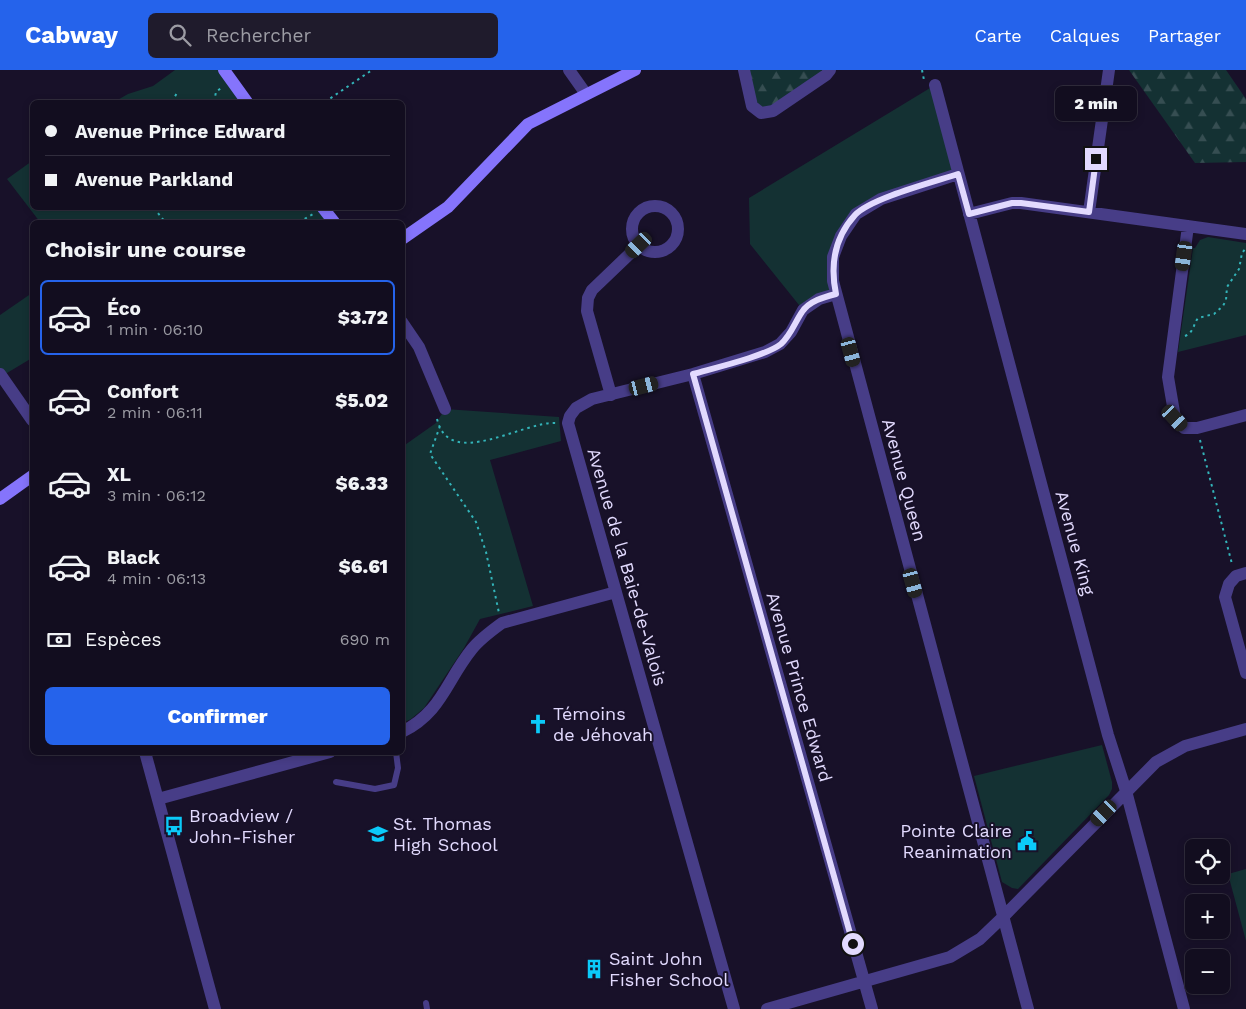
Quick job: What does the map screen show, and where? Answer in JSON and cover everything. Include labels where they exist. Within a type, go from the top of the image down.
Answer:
[{"type":"street","points":[[224,70],[246,100]]},
{"type":"street","points":[[569,70],[586,94]]},
{"type":"street","points":[[405,237],[448,207],[528,124],[636,70]]},
{"type":"street","points":[[744,70],[752,106],[761,113],[773,110],[826,76],[830,70]]},
{"type":"street","points":[[1089,212],[1109,70]]},
{"type":"street","name":"Avenue King","points":[[935,85],[1105,726],[1126,791],[1184,1009]]},
{"type":"street","name":"Avenue Queen","points":[[958,174],[881,200],[856,214],[841,236],[833,257],[833,281],[1028,1009]]},
{"type":"street","points":[[969,214],[1012,203],[1021,203],[1246,234]]},
{"type":"street","points":[[318,211],[331,220]]},
{"type":"street","points":[[1188,226],[1168,377],[1175,418],[1184,428],[1197,428],[1246,414]]},
{"type":"street","points":[[611,395],[587,311],[588,298],[592,290],[639,245]]},
{"type":"street","points":[[568,424],[570,416],[576,408],[592,399],[693,374],[765,352],[780,344],[791,332],[803,310],[820,299],[836,294]]},
{"type":"street","points":[[405,326],[419,346],[445,409]]},
{"type":"street","points":[[0,374],[30,417]]},
{"type":"street","name":"Avenue Prince Edward","points":[[693,374],[872,1009]]},
{"type":"street","name":"Avenue de la Baie-de-Valois","points":[[568,424],[734,1009]]},
{"type":"street","points":[[0,499],[30,477]]},
{"type":"street","points":[[1246,573],[1236,576],[1229,584],[1225,597],[1246,673]]},
{"type":"street","points":[[405,730],[418,724],[430,713],[472,649],[488,632],[502,623],[616,592]]},
{"type":"street","points":[[767,1009],[950,957],[980,939],[1156,762],[1185,746],[1246,730]]},
{"type":"street","points":[[146,755],[215,1009]]},
{"type":"street","points":[[158,798],[319,755]]},
{"type":"lane","points":[[336,782],[374,789],[394,785],[398,768],[396,755]]},
{"type":"path","points":[[328,100],[372,70]]},
{"type":"path","points":[[214,100],[216,92],[222,87]]},
{"type":"path","points":[[173,100],[178,91]]},
{"type":"path","points":[[302,220],[318,211]]},
{"type":"path","points":[[1180,336],[1190,334],[1198,318],[1214,314],[1223,306],[1226,300],[1227,286],[1239,269],[1242,253],[1246,248]]},
{"type":"path","points":[[445,409],[436,419],[443,434],[458,442],[475,443],[550,422],[568,424]]},
{"type":"path","points":[[440,426],[430,454],[476,522],[486,552],[502,623]]},
{"type":"path","points":[[1199,436],[1233,569]]},
{"type":"green space","points":[[175,70],[223,70],[246,100],[118,100],[128,94],[153,86]]},
{"type":"green space","points":[[744,70],[830,70],[761,113]]},
{"type":"green space","points":[[1129,70],[1226,70],[1246,99],[1246,162],[1195,163]]},
{"type":"green space","points":[[935,85],[958,174],[881,199],[841,236],[836,294],[803,310],[750,244],[749,198]]},
{"type":"green space","points":[[30,162],[30,209],[7,179]]},
{"type":"green space","points":[[31,210],[325,210],[332,220],[38,220]]},
{"type":"green space","points":[[1208,237],[1246,243],[1246,335],[1178,352],[1193,248],[1195,248],[1200,240]]},
{"type":"green space","points":[[30,294],[30,359],[2,376],[0,374],[0,315]]},
{"type":"green space","points":[[445,409],[559,417],[561,441],[490,460],[533,606],[480,619],[464,648],[424,708],[405,722],[405,445],[436,423]]},
{"type":"green space","points":[[1102,745],[1112,782],[1112,789],[1109,795],[1018,889],[1002,882],[974,776]]},
{"type":"green space","points":[[1246,869],[1246,941],[1230,881],[1230,873]]},
{"type":"place","name":"Témoins de Jéhovah","points":[[538,724]]},
{"type":"place","name":"Broadview / John-Fisher","points":[[174,826]]},
{"type":"place","name":"St. Thomas High School","points":[[378,834]]},
{"type":"place","name":"Pointe Claire Reanimation","points":[[1027,841]]},
{"type":"place","name":"Saint John Fisher School","points":[[594,969]]},
{"type":"route","points":[[853,944],[693,374],[765,352],[780,344],[791,332],[803,310],[820,299],[836,294],[833,281],[833,257],[841,236],[856,214],[881,200],[958,174],[969,214],[1012,203],[1089,212],[1096,159]]}]
